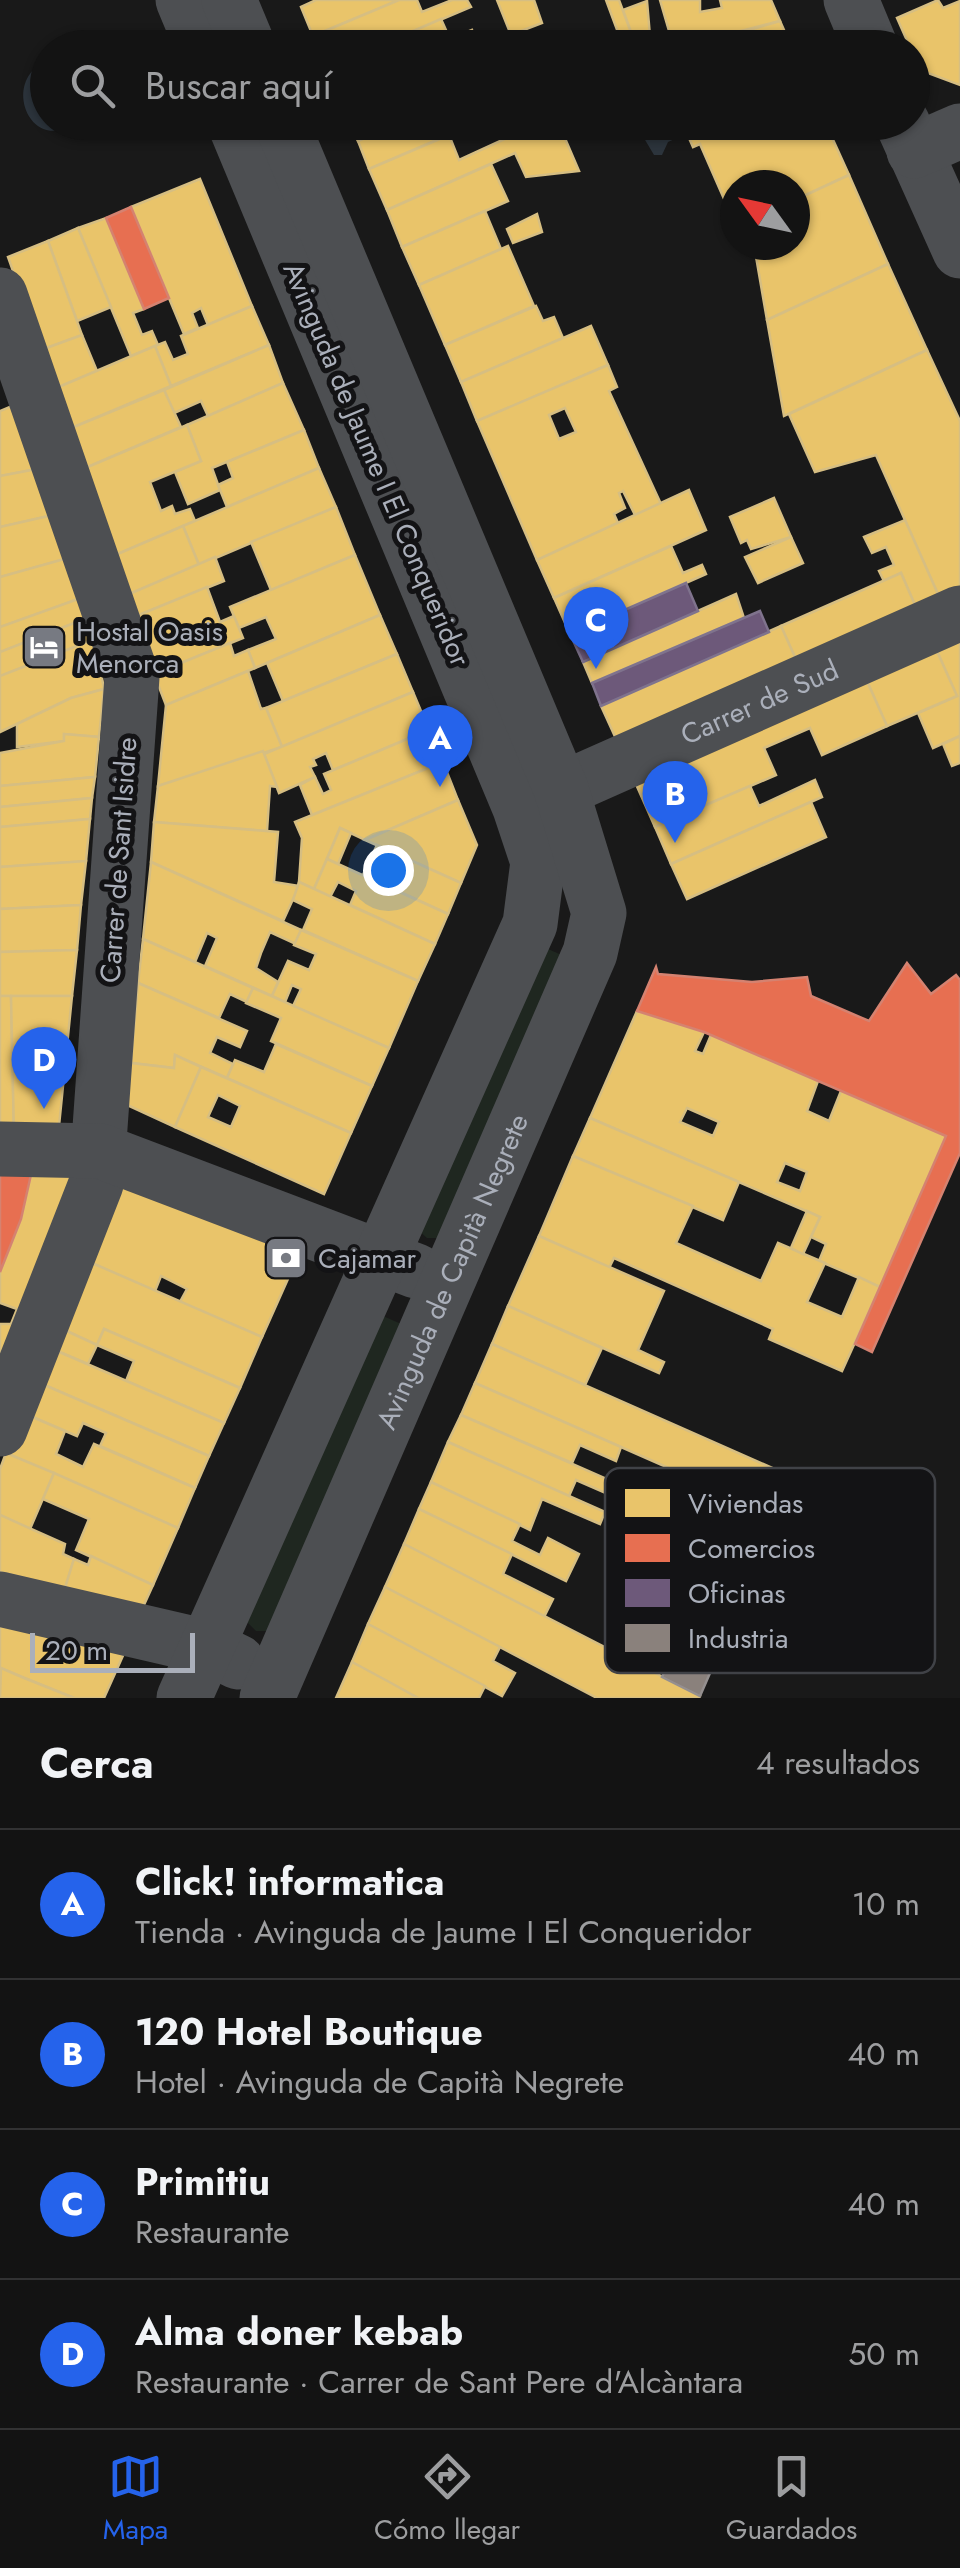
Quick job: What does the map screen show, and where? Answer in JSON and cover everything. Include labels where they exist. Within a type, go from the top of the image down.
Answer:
[{"type":"street","points":[[183,0],[195,30]]},
{"type":"street","points":[[229,0],[242,30]]},
{"type":"street","points":[[851,0],[864,30]]},
{"type":"street","name":"Avinguda de Jaume I El Conqueridor","points":[[242,140],[540,798]]},
{"type":"street","name":"Avinguda de Jaume I El Conqueridor","points":[[288,140],[558,851]]},
{"type":"street","points":[[927,140],[960,250]]},
{"type":"street","name":"Carrer de Sant Isidre","points":[[0,295],[132,676],[100,1084],[96,1184],[0,1429]]},
{"type":"street","name":"Carrer de Sud","points":[[540,798],[960,613]]},
{"type":"street","points":[[184,1698],[530,924],[558,851]]},
{"type":"street","name":"Avinguda de Capità Negrete","points":[[271,1688],[590,953],[599,913],[558,851]]},
{"type":"street","points":[[0,1149],[100,1150],[380,1260],[448,1281]]},
{"type":"street","points":[[0,1599],[207,1648],[271,1688]]},
{"type":"shaded area","points":[[30,75],[30,116],[23,97]]},
{"type":"shaded area","points":[[645,140],[672,140],[662,155],[654,155]]},
{"type":"shaded area","points":[[537,944],[566,957],[440,1238],[427,1238],[417,1229]]},
{"type":"shaded area","points":[[376,1313],[406,1326],[270,1631],[256,1631],[245,1620]]},
{"type":"building: Viviendas","points":[[316,0],[399,0],[327,30],[311,30],[301,7]]},
{"type":"building: Viviendas","points":[[399,0],[417,0],[422,12],[452,0],[467,0],[471,7],[417,30],[327,30]]},
{"type":"building: Viviendas","points":[[497,0],[534,0],[542,23],[524,30],[509,30]]},
{"type":"building: Viviendas","points":[[606,0],[619,0],[630,30],[617,30]]},
{"type":"building: Viviendas","points":[[660,0],[700,0],[700,12],[722,8],[720,0],[771,0],[780,21],[745,30],[669,30]]},
{"type":"building: Viviendas","points":[[938,0],[943,8],[960,1],[960,85],[930,74],[930,30],[902,30],[897,18]]},
{"type":"building: Viviendas","points":[[647,1],[649,30],[630,30],[623,10]]},
{"type":"building: Viviendas","points":[[441,19],[446,30],[416,30]]},
{"type":"building: Viviendas","points":[[780,21],[784,30],[749,30]]},
{"type":"building: Viviendas","points":[[360,140],[437,140],[369,169]]},
{"type":"building: Viviendas","points":[[437,140],[451,140],[459,160],[502,140],[566,140],[579,171],[526,177],[515,153],[387,210],[369,169]]},
{"type":"building: Viviendas","points":[[690,140],[833,140],[849,175],[810,193],[810,170],[720,170],[720,190],[700,144],[693,147]]},
{"type":"building: Viviendas","points":[[491,164],[508,201],[402,247],[387,210]]},
{"type":"building: Viviendas","points":[[849,175],[888,264],[767,320],[757,260],[810,260],[810,193]]},
{"type":"building: Viviendas","points":[[200,179],[252,306],[208,325],[201,308],[192,313],[198,328],[184,334],[131,207]]},
{"type":"building: Viviendas","points":[[485,211],[501,249],[419,285],[402,247]]},
{"type":"building: Viviendas","points":[[537,214],[542,232],[513,243],[507,229]]},
{"type":"building: Viviendas","points":[[106,218],[144,309],[133,313],[142,335],[152,331],[158,345],[131,356],[78,228]]},
{"type":"building: Viviendas","points":[[78,228],[111,307],[77,321],[48,241]]},
{"type":"building: Viviendas","points":[[48,241],[82,335],[41,350],[8,257]]},
{"type":"building: Viviendas","points":[[508,246],[534,306],[445,345],[419,285]]},
{"type":"building: Viviendas","points":[[888,264],[927,350],[784,416],[767,320]]},
{"type":"building: Viviendas","points":[[252,306],[269,345],[171,386],[155,346],[165,342],[173,360],[188,354],[181,336]]},
{"type":"building: Viviendas","points":[[536,306],[543,321],[554,317],[563,338],[461,382],[445,345]]},
{"type":"building: Viviendas","points":[[591,326],[608,365],[477,421],[461,382]]},
{"type":"building: Viviendas","points":[[82,335],[97,371],[54,389],[41,350]]},
{"type":"building: Viviendas","points":[[269,345],[283,383],[208,416],[201,401],[174,413],[164,390]]},
{"type":"building: Viviendas","points":[[155,346],[171,386],[69,429],[54,389]]},
{"type":"building: Viviendas","points":[[927,350],[960,421],[960,593],[941,601],[876,455],[815,472],[789,414]]},
{"type":"building: Viviendas","points":[[608,365],[617,387],[609,391],[661,504],[635,515],[623,491],[619,493],[625,508],[614,514],[618,523],[537,560],[477,421]],"holes":[[[565,408],[576,432],[559,439],[549,415]]]},
{"type":"building: Viviendas","points":[[283,383],[304,430],[212,468],[220,490],[188,504],[175,472],[201,461],[187,425]]},
{"type":"building: Viviendas","points":[[164,390],[181,427],[83,469],[69,429]]},
{"type":"building: Viviendas","points":[[17,404],[37,469],[0,476],[0,411]]},
{"type":"building: Viviendas","points":[[187,425],[201,461],[150,482],[161,511],[172,506],[175,514],[190,509],[195,521],[113,556],[83,469]]},
{"type":"building: Viviendas","points":[[304,430],[319,468],[227,507],[218,485],[233,478],[227,462]]},
{"type":"building: Viviendas","points":[[319,468],[336,507],[199,565],[183,526]]},
{"type":"building: Viviendas","points":[[37,469],[53,515],[0,527],[0,476]]},
{"type":"building: Viviendas","points":[[689,490],[706,530],[554,598],[537,560]]},
{"type":"building: Viviendas","points":[[774,498],[791,537],[751,549],[747,540],[741,543],[730,517]]},
{"type":"building: Viviendas","points":[[336,507],[355,555],[271,590],[251,542]]},
{"type":"building: Viviendas","points":[[53,515],[68,558],[0,577],[0,527]]},
{"type":"building: Viviendas","points":[[905,520],[941,601],[918,612],[901,573],[884,581],[879,571],[894,565],[886,547],[872,553],[864,537]]},
{"type":"building: Viviendas","points":[[183,526],[199,565],[127,595],[113,556]]},
{"type":"building: Viviendas","points":[[791,537],[803,563],[758,583],[745,557]]},
{"type":"building: Viviendas","points":[[671,546],[683,573],[702,565],[706,574],[570,634],[554,598]]},
{"type":"building: Viviendas","points":[[355,555],[380,615],[255,668],[248,650],[276,639],[266,617],[239,628],[230,607]]},
{"type":"building: Viviendas","points":[[215,557],[224,581],[134,617],[127,595]]},
{"type":"building: Viviendas","points":[[68,558],[81,598],[0,627],[0,577]]},
{"type":"building: Viviendas","points":[[901,573],[918,612],[798,664],[781,626]]},
{"type":"building: Viviendas","points":[[207,587],[220,622],[234,616],[243,638],[154,674],[134,617]]},
{"type":"building: Viviendas","points":[[736,594],[744,618],[592,683],[583,662]]},
{"type":"building: Viviendas","points":[[81,598],[87,618],[0,652],[0,627]]},
{"type":"building: Viviendas","points":[[380,615],[397,654],[283,701],[267,663]]},
{"type":"building: Viviendas","points":[[87,618],[95,639],[0,676],[0,652]]},
{"type":"building: Viviendas","points":[[781,626],[798,664],[618,743],[601,706]]},
{"type":"building: Viviendas","points":[[960,638],[960,736],[933,748],[918,713],[957,696],[936,649]]},
{"type":"building: Viviendas","points":[[95,639],[104,689],[71,698],[0,732],[0,676]]},
{"type":"building: Viviendas","points":[[230,643],[234,656],[248,650],[255,668],[166,705],[154,674]]},
{"type":"building: Viviendas","points":[[936,649],[957,696],[887,726],[866,679]]},
{"type":"building: Viviendas","points":[[397,654],[413,692],[282,747],[266,708]]},
{"type":"building: Viviendas","points":[[248,671],[261,709],[266,708],[282,747],[158,786],[166,705]]},
{"type":"building: Viviendas","points":[[866,679],[887,726],[822,755],[810,728],[764,748],[776,775],[655,827],[635,782]]},
{"type":"building: Viviendas","points":[[104,689],[99,737],[64,734],[64,741],[17,747],[17,724],[71,698]]},
{"type":"building: Viviendas","points":[[413,692],[429,730],[333,770],[326,753],[313,759],[316,765],[310,767],[315,777],[279,793],[264,754]]},
{"type":"building: Viviendas","points":[[429,730],[443,762],[312,815],[300,785],[315,777],[323,794],[331,790],[324,774]]},
{"type":"building: Viviendas","points":[[64,734],[99,737],[95,777],[0,786],[0,753],[64,741]]},
{"type":"building: Viviendas","points":[[960,736],[960,763],[952,766],[943,744]]},
{"type":"building: Viviendas","points":[[263,751],[277,787],[270,786],[267,831],[154,822],[158,786]]},
{"type":"building: Viviendas","points":[[443,762],[458,800],[365,840],[340,828],[314,889],[299,882],[302,838],[295,822]]},
{"type":"building: Viviendas","points":[[95,777],[92,798],[0,807],[0,786]]},
{"type":"building: Viviendas","points":[[815,780],[822,797],[671,864],[655,827],[750,786],[759,806]]},
{"type":"building: Viviendas","points":[[92,798],[90,819],[0,827],[0,807]]},
{"type":"building: Viviendas","points":[[458,800],[477,845],[461,883],[365,840]]},
{"type":"building: Viviendas","points":[[811,802],[826,837],[687,899],[671,864]]},
{"type":"building: Viviendas","points":[[90,819],[86,861],[0,867],[0,827]]},
{"type":"building: Viviendas","points":[[154,822],[278,832],[274,882],[299,886],[283,921],[151,862]]},
{"type":"building: Viviendas","points":[[340,828],[351,833],[338,864],[327,859]]},
{"type":"building: Viviendas","points":[[377,845],[461,883],[448,914],[363,875]]},
{"type":"building: Viviendas","points":[[327,859],[448,914],[435,944],[350,905],[356,891],[338,882],[330,897],[314,889]]},
{"type":"building: Viviendas","points":[[86,861],[81,905],[0,909],[0,867]]},
{"type":"building: Viviendas","points":[[151,862],[301,930],[296,944],[270,932],[256,968],[278,982],[272,996],[205,966],[217,938],[207,933],[195,962],[143,939]]},
{"type":"building: Viviendas","points":[[299,882],[435,944],[418,981],[303,930],[312,909],[293,900]]},
{"type":"building: Viviendas","points":[[81,905],[77,950],[0,952],[0,909]]},
{"type":"building: Viviendas","points":[[301,930],[418,981],[389,1048],[293,1006],[301,989],[292,985],[285,1002],[272,996],[288,961],[309,970],[316,954],[294,945]]},
{"type":"building: Viviendas","points":[[143,939],[253,988],[247,1002],[230,994],[219,1018],[138,983]]},
{"type":"building: Viviendas","points":[[77,950],[72,996],[0,996],[0,952]]},
{"type":"building: Viviendas","points":[[138,983],[247,1031],[240,1047],[217,1037],[210,1053],[233,1064],[227,1078],[175,1055],[174,1068],[131,1063]]},
{"type":"building: Viviendas","points":[[253,988],[389,1048],[372,1086],[271,1041],[281,1018],[246,1003]]},
{"type":"building: Viviendas","points":[[0,996],[11,996],[14,1135],[0,1135]]},
{"type":"building: Viviendas","points":[[11,996],[72,996],[58,1136],[14,1135]]},
{"type":"building: Viviendas","points":[[637,1011],[704,1032],[695,1051],[703,1054],[711,1035],[818,1081],[807,1111],[829,1121],[841,1091],[946,1136],[880,1287],[819,1261],[826,1244],[811,1237],[820,1217],[590,1118]],"holes":[[[687,1108],[719,1122],[713,1136],[680,1122]],[[785,1163],[807,1172],[800,1191],[777,1182]]]},
{"type":"building: Viviendas","points":[[276,1044],[372,1086],[351,1133],[227,1078],[235,1060],[264,1072]]},
{"type":"building: Viviendas","points":[[175,1055],[201,1067],[175,1127],[127,1105],[131,1063],[174,1068]]},
{"type":"building: Viviendas","points":[[201,1067],[351,1133],[324,1194],[175,1127]],"holes":[[[218,1095],[240,1106],[231,1127],[208,1117]]]},
{"type":"building: Viviendas","points":[[590,1118],[739,1182],[723,1220],[573,1156]]},
{"type":"building: Viviendas","points":[[573,1156],[693,1206],[676,1243],[761,1281],[778,1243],[825,1263],[807,1302],[842,1317],[859,1277],[880,1287],[842,1371],[769,1339],[773,1329],[614,1258],[609,1268],[539,1236]]},
{"type":"building: Viviendas","points":[[32,1170],[75,1171],[18,1324],[11,1324],[17,1309],[0,1303],[0,1272],[21,1219]]},
{"type":"building: Viviendas","points":[[120,1173],[300,1252],[262,1337],[180,1302],[187,1289],[161,1276],[155,1291],[85,1260]]},
{"type":"building: Viviendas","points":[[807,1211],[820,1217],[803,1254],[791,1248]]},
{"type":"building: Viviendas","points":[[539,1236],[664,1291],[638,1350],[664,1362],[659,1373],[508,1306]]},
{"type":"building: Viviendas","points":[[85,1260],[262,1337],[240,1388],[104,1329],[97,1345],[58,1327]]},
{"type":"building: Viviendas","points":[[508,1306],[602,1348],[585,1385],[492,1344]]},
{"type":"building: Viviendas","points":[[0,1324],[18,1324],[0,1371]]},
{"type":"building: Viviendas","points":[[58,1327],[97,1345],[88,1364],[50,1348]]},
{"type":"building: Viviendas","points":[[104,1329],[240,1388],[224,1423],[126,1381],[134,1361],[97,1345]]},
{"type":"building: Viviendas","points":[[492,1344],[772,1468],[669,1468],[475,1383]]},
{"type":"building: Viviendas","points":[[50,1348],[224,1423],[209,1456],[35,1381]]},
{"type":"building: Viviendas","points":[[35,1381],[209,1456],[195,1488],[100,1446],[106,1433],[83,1423],[77,1436],[23,1413]]},
{"type":"building: Viviendas","points":[[475,1383],[621,1447],[616,1461],[580,1445],[572,1463],[461,1415]]},
{"type":"building: Viviendas","points":[[23,1413],[65,1431],[56,1454],[83,1467],[94,1444],[195,1488],[178,1528],[6,1453]]},
{"type":"building: Viviendas","points":[[461,1415],[605,1478],[605,1493],[576,1480],[569,1496],[448,1442]]},
{"type":"building: Viviendas","points":[[448,1442],[605,1512],[600,1524],[542,1499],[530,1530],[431,1482]]},
{"type":"building: Viviendas","points":[[6,1453],[54,1473],[30,1529],[0,1515],[0,1469]]},
{"type":"building: Viviendas","points":[[54,1473],[178,1528],[153,1585],[76,1550],[89,1519],[43,1499]]},
{"type":"building: Viviendas","points":[[431,1482],[520,1524],[512,1541],[540,1555],[548,1538],[579,1554],[566,1581],[419,1509]]},
{"type":"building: Viviendas","points":[[419,1509],[512,1554],[503,1574],[553,1599],[544,1617],[404,1544]]},
{"type":"building: Viviendas","points":[[0,1515],[65,1544],[63,1554],[74,1559],[65,1588],[0,1572]]},
{"type":"building: Viviendas","points":[[404,1544],[605,1647],[605,1673],[655,1673],[700,1696],[597,1698],[385,1587]]},
{"type":"building: Viviendas","points":[[91,1556],[153,1585],[143,1607],[65,1588],[74,1559],[88,1565]]},
{"type":"building: Viviendas","points":[[385,1587],[500,1647],[493,1661],[515,1673],[502,1696],[368,1624]]},
{"type":"building: Viviendas","points":[[0,1621],[125,1651],[104,1698],[74,1698],[0,1668]]},
{"type":"building: Viviendas","points":[[368,1624],[485,1686],[479,1698],[418,1698],[352,1662]]},
{"type":"building: Viviendas","points":[[352,1662],[391,1683],[418,1698],[336,1698]]},
{"type":"building: Viviendas","points":[[1,1668],[24,1678],[74,1698],[0,1698]]},
{"type":"building: Comercios","points":[[131,207],[169,298],[144,309],[106,218]]},
{"type":"building: Comercios","points":[[907,963],[931,994],[956,975],[960,980],[960,1153],[872,1352],[855,1344],[946,1136],[704,1032],[637,1011],[656,967],[658,974],[752,982],[807,977],[811,996],[869,1021]]},
{"type":"building: Comercios","points":[[0,1169],[32,1170],[21,1219],[0,1272]]},
{"type":"building: Oficinas","points":[[686,583],[698,611],[583,662],[570,634]]},
{"type":"building: Oficinas","points":[[760,611],[769,632],[601,706],[592,683]]},
{"type":"building: Industria","points":[[664,1673],[710,1673],[700,1696],[662,1677]]},
{"type":"place","name":"Hostal Oasis Menorca","points":[[44,647]]},
{"type":"place","name":"Primitiu","points":[[596,669]]},
{"type":"place","name":"Click! informatica","points":[[440,787]]},
{"type":"place","name":"120 Hotel Boutique","points":[[675,843]]},
{"type":"place","name":"Alma doner kebab","points":[[44,1109]]},
{"type":"place","name":"Cajamar","points":[[286,1258]]}]
